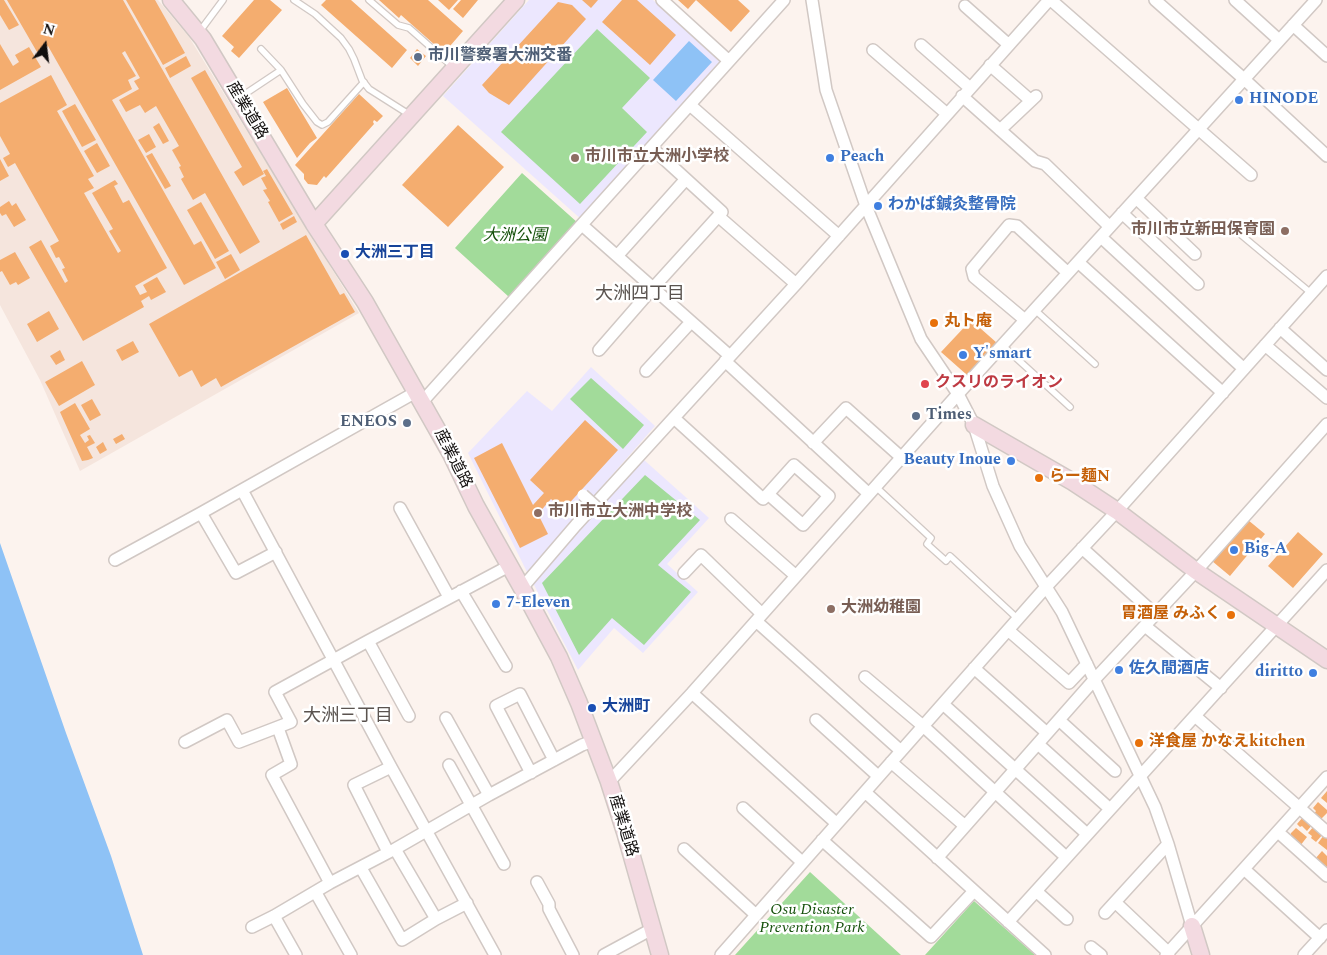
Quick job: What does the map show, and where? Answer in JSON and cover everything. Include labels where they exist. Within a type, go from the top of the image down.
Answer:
[{"type":"main road","name":"産業道路","points":[[171,0],[198,32],[314,224],[365,302],[451,454],[476,506],[559,657],[609,782],[660,955]]},
{"type":"main road","points":[[314,224],[516,0]]},
{"type":"main road","points":[[974,425],[1074,482],[1117,511],[1196,571],[1327,660]]},
{"type":"main road","points":[[1192,926],[1201,955]]},
{"type":"street","points":[[662,0],[729,61]]},
{"type":"street","points":[[115,560],[242,490],[419,397],[582,225],[784,0]]},
{"type":"street","points":[[812,0],[826,90],[866,206],[921,339],[958,394],[974,425],[993,486],[1020,546],[1062,612],[1155,807],[1192,926]]},
{"type":"street","points":[[522,588],[576,525],[796,284],[1050,0],[1251,175]]},
{"type":"street","points":[[1155,0],[1327,156]]},
{"type":"street","points":[[1235,0],[1279,40]]},
{"type":"street","points":[[609,782],[692,693],[1002,345],[1316,0]]},
{"type":"street","points":[[965,6],[1009,45]]},
{"type":"street","points":[[1293,25],[1327,56]]},
{"type":"street","points":[[921,45],[1000,130],[1035,161],[1045,164],[1110,227]]},
{"type":"street","points":[[873,50],[947,114]]},
{"type":"street","points":[[990,65],[1033,98],[1000,130]]},
{"type":"street","points":[[690,105],[839,236]]},
{"type":"street","points":[[599,350],[722,212],[652,148]]},
{"type":"street","points":[[617,256],[686,179]]},
{"type":"street","points":[[1136,198],[1195,254]]},
{"type":"street","points":[[1122,213],[1198,284]]},
{"type":"street","points":[[718,216],[796,284]]},
{"type":"street","points":[[582,225],[691,322],[813,443],[872,490]]},
{"type":"street","points":[[1025,320],[974,277],[972,269],[1009,225],[1017,226],[1068,273]]},
{"type":"street","points":[[1101,236],[1244,369]]},
{"type":"street","points":[[1078,262],[1223,393]]},
{"type":"street","points":[[721,955],[1046,587],[1117,511],[1327,276]]},
{"type":"street","points":[[646,371],[691,322]]},
{"type":"street","points":[[1280,328],[1327,370]]},
{"type":"street","points":[[1265,345],[1327,398]]},
{"type":"street","points":[[813,443],[846,408],[902,458]]},
{"type":"street","points":[[674,418],[763,499],[794,465],[829,496],[803,525],[768,494]]},
{"type":"street","points":[[937,858],[1094,680],[1322,438],[1327,424]]},
{"type":"street","points":[[242,490],[495,955]]},
{"type":"street","points":[[583,495],[603,513]]},
{"type":"street","points":[[400,508],[449,597]]},
{"type":"street","points":[[201,513],[236,573],[276,552]]},
{"type":"street","points":[[731,519],[796,576]]},
{"type":"street","points":[[1082,548],[1155,614]]},
{"type":"street","points":[[684,574],[701,555],[759,618],[901,751]]},
{"type":"street","points":[[185,742],[227,720],[239,742],[291,722],[275,692],[509,566]]},
{"type":"street","points":[[1008,922],[1326,572]]},
{"type":"street","points":[[461,591],[506,666]]},
{"type":"street","points":[[1145,626],[1221,688]]},
{"type":"street","points":[[1008,630],[1069,683],[1087,664]]},
{"type":"street","points":[[368,641],[409,716]]},
{"type":"street","points":[[974,668],[1047,733]]},
{"type":"street","points":[[865,677],[922,726],[1066,857]]},
{"type":"street","points":[[692,693],[836,823]]},
{"type":"street","points":[[531,774],[496,706],[520,694],[554,760]]},
{"type":"street","points":[[943,704],[1087,834]]},
{"type":"street","points":[[1195,716],[1327,832]]},
{"type":"street","points":[[446,718],[489,795]]},
{"type":"street","points":[[816,720],[878,776]]},
{"type":"street","points":[[1059,720],[1115,771]]},
{"type":"street","points":[[278,728],[291,764],[272,775],[330,883]]},
{"type":"street","points":[[252,927],[392,851],[489,795],[582,745],[593,741]]},
{"type":"street","points":[[1038,744],[1110,809]]},
{"type":"street","points":[[891,762],[965,826]]},
{"type":"street","points":[[449,765],[504,864]]},
{"type":"street","points":[[391,766],[354,785],[392,851],[436,919]]},
{"type":"street","points":[[1115,902],[1168,954],[1327,777]]},
{"type":"street","points":[[864,792],[1045,955]]},
{"type":"street","points":[[743,808],[802,862]]},
{"type":"street","points":[[1278,832],[1327,876]]},
{"type":"street","points":[[822,840],[931,937],[974,891]]},
{"type":"street","points":[[1105,913],[1168,844]]},
{"type":"street","points":[[684,849],[756,915]]},
{"type":"street","points":[[361,868],[402,940],[467,903]]},
{"type":"street","points":[[1244,869],[1323,934],[1304,955]]},
{"type":"street","points":[[537,882],[573,955]]},
{"type":"street","points":[[1036,891],[1066,919]]},
{"type":"street","points":[[316,892],[351,955]]},
{"type":"street","points":[[274,916],[296,955]]},
{"type":"street","points":[[604,955],[652,929]]},
{"type":"street","points":[[1091,947],[1101,955]]},
{"type":"lane","points":[[198,32],[223,0]]},
{"type":"lane","points":[[294,0],[315,14],[341,38],[352,54],[362,80],[370,89],[412,116]]},
{"type":"lane","points":[[369,0],[398,26],[409,28],[455,68]]},
{"type":"lane","points":[[261,49],[282,70],[303,104],[317,122],[322,125],[328,122],[364,82]]},
{"type":"lane","points":[[238,98],[282,70]]},
{"type":"lane","points":[[1240,234],[1311,293]]},
{"type":"lane","points":[[1035,310],[1094,364]]},
{"type":"lane","points":[[1002,345],[1070,407]]},
{"type":"lane","points":[[872,490],[930,538],[926,544],[946,561],[950,556],[1018,619]]},
{"type":"shaded area","points":[[0,0],[158,0],[189,37],[359,313],[80,471],[40,380],[0,305]]},
{"type":"shaded area","name":"市川市立大洲小学校","points":[[529,0],[653,0],[723,63],[582,220],[443,96]]},
{"type":"shaded area","name":"市川市立大洲中学校","points":[[591,367],[655,426],[527,572],[468,453],[527,391],[552,411]]},
{"type":"shaded area","points":[[643,459],[709,518],[667,564],[698,592],[643,653],[614,628],[578,670],[533,583]]},
{"type":"green space","points":[[597,29],[650,78],[622,108],[647,132],[580,204],[501,132]]},
{"type":"green space","name":"大洲公園","points":[[522,173],[578,223],[509,297],[455,248]]},
{"type":"green space","points":[[591,378],[644,425],[623,449],[570,399]]},
{"type":"green space","points":[[645,475],[700,520],[658,565],[691,592],[644,645],[612,618],[579,655],[542,583]]},
{"type":"green space","name":"Osu Disaster Prevention Park","points":[[810,872],[901,955],[735,955]]},
{"type":"green space","points":[[974,901],[1035,955],[925,955]]},
{"type":"water","points":[[689,41],[712,62],[676,101],[653,80]]},
{"type":"water","points":[[0,543],[111,856],[143,955],[0,955]]},
{"type":"building","points":[[0,0],[4,0],[19,25],[9,30],[0,15]]},
{"type":"building","points":[[7,0],[123,0],[260,242],[240,254],[205,193],[193,200],[181,179],[184,177],[179,167],[181,166],[172,150],[179,146],[156,106],[145,113],[140,105],[126,112],[119,100],[139,89],[134,81],[140,78],[125,51],[122,53],[136,76],[128,80],[132,89],[112,100],[194,245],[201,241],[216,268],[184,285],[48,46],[37,52]]},
{"type":"building","points":[[126,0],[155,0],[185,53],[163,65]]},
{"type":"building","points":[[254,0],[270,0],[282,10],[239,58],[231,51],[234,47],[222,36]]},
{"type":"building","points":[[326,0],[351,0],[407,50],[392,68],[321,5]]},
{"type":"building","points":[[379,0],[428,0],[463,31],[444,53],[401,15],[399,18]]},
{"type":"building","points":[[438,0],[458,0],[449,10]]},
{"type":"building","points":[[461,0],[478,0],[463,18],[453,9]]},
{"type":"building","points":[[582,0],[598,0],[591,8]]},
{"type":"building","points":[[622,0],[637,0],[676,35],[650,65],[602,22]]},
{"type":"building","points":[[678,0],[696,0],[688,9]]},
{"type":"building","points":[[696,0],[738,0],[750,11],[731,32]]},
{"type":"building","points":[[558,2],[572,5],[586,19],[509,105],[489,93],[482,85]]},
{"type":"building","points":[[0,44],[13,66],[19,62],[15,55],[29,47],[41,67],[0,90]]},
{"type":"building","name":"市川警察署大洲交番","points":[[417,49],[426,56],[418,66],[410,58]]},
{"type":"building","points":[[186,56],[191,66],[170,78],[165,68]]},
{"type":"building","points":[[205,70],[264,174],[243,186],[234,172],[242,167],[191,78]]},
{"type":"building","points":[[51,75],[67,105],[57,111],[94,176],[88,179],[94,188],[84,193],[118,253],[121,251],[109,231],[113,229],[92,193],[115,180],[118,184],[114,186],[123,203],[129,200],[167,268],[135,286],[140,295],[147,292],[143,285],[157,277],[166,292],[151,300],[149,296],[141,301],[144,307],[83,341],[29,247],[41,240],[65,283],[68,281],[62,269],[65,268],[59,257],[56,258],[50,246],[59,241],[15,163],[8,167],[3,158],[10,154],[0,136],[0,103]]},
{"type":"building","points":[[287,88],[317,138],[297,158],[263,102]]},
{"type":"building","points":[[359,94],[383,116],[377,122],[374,120],[374,124],[326,178],[324,176],[317,185],[308,184],[304,179],[304,174],[295,165]]},
{"type":"building","points":[[75,104],[96,140],[82,147],[62,111]]},
{"type":"building","points":[[159,123],[169,141],[163,144],[153,127]]},
{"type":"building","points":[[458,125],[504,167],[448,227],[402,185]]},
{"type":"building","points":[[149,134],[156,147],[146,153],[138,140]]},
{"type":"building","points":[[97,143],[110,166],[97,173],[84,151]]},
{"type":"building","points":[[152,153],[171,186],[165,189],[146,156]]},
{"type":"building","points":[[0,159],[9,176],[0,181]]},
{"type":"building","points":[[267,169],[293,214],[279,222],[263,190],[267,189],[261,178],[266,176],[263,171]]},
{"type":"building","points":[[9,201],[12,206],[16,203],[26,220],[14,227],[6,214],[2,216],[0,213],[0,207]]},
{"type":"building","points":[[201,202],[229,251],[215,259],[187,210]]},
{"type":"building","points":[[294,216],[297,222],[283,230],[280,224]]},
{"type":"building","points":[[306,235],[340,295],[344,293],[355,312],[221,387],[216,378],[201,387],[192,370],[179,377],[149,324]]},
{"type":"building","points":[[15,252],[30,278],[18,285],[16,282],[10,285],[2,271],[0,272],[0,260]]},
{"type":"building","points":[[231,254],[240,270],[225,279],[216,262]]},
{"type":"building","points":[[49,311],[59,329],[37,342],[27,324]]},
{"type":"building","points":[[971,320],[997,343],[967,375],[941,352]]},
{"type":"building","points":[[133,341],[139,352],[122,361],[116,350]]},
{"type":"building","points":[[60,350],[65,360],[56,365],[50,356]]},
{"type":"building","points":[[82,361],[95,385],[59,406],[45,382]]},
{"type":"building","points":[[92,399],[101,415],[90,421],[81,405]]},
{"type":"building","points":[[75,403],[90,429],[80,435],[85,443],[89,440],[87,436],[90,435],[95,443],[87,447],[93,458],[88,460],[82,461],[60,412]]},
{"type":"building","points":[[585,420],[618,450],[563,510],[551,499],[538,514],[548,534],[520,548],[474,458],[502,443],[533,505],[544,493],[530,480]]},
{"type":"building","points":[[122,434],[125,439],[116,444],[113,439]]},
{"type":"building","points":[[103,442],[107,450],[100,454],[96,447]]},
{"type":"building","points":[[1248,520],[1265,534],[1230,576],[1212,561]]},
{"type":"building","points":[[1298,532],[1323,554],[1293,588],[1268,566]]},
{"type":"building","points":[[1327,791],[1327,803],[1321,798]]},
{"type":"building","points":[[1318,802],[1327,810],[1327,813],[1320,820],[1314,814],[1316,811],[1313,808]]},
{"type":"building","points":[[1303,817],[1312,825],[1307,831],[1297,824]]},
{"type":"building","points":[[1314,826],[1323,834],[1316,842],[1308,833]]},
{"type":"building","points":[[1296,828],[1307,837],[1300,846],[1290,837]]},
{"type":"building","points":[[1324,835],[1327,838],[1327,850],[1318,843]]},
{"type":"building","points":[[1322,851],[1327,856],[1327,870],[1315,859]]},
{"type":"place","name":"市川警察署大洲交番","points":[[418,57]]},
{"type":"place","name":"HINODE","points":[[1239,100]]},
{"type":"place","name":"市川市立大洲小学校","points":[[575,158]]},
{"type":"place","name":"Peach","points":[[830,158]]},
{"type":"place","name":"わかば鍼灸整骨院","points":[[878,206]]},
{"type":"place","name":"市川市立新田保育園","points":[[1285,231]]},
{"type":"place","name":"大洲三丁目","points":[[345,254]]},
{"type":"place","name":"丸ト庵","points":[[934,323]]},
{"type":"place","name":"Y'smart","points":[[963,355]]},
{"type":"place","name":"クスリのライオン","points":[[925,384]]},
{"type":"place","name":"Times","points":[[916,416]]},
{"type":"place","name":"ENEOS","points":[[407,423]]},
{"type":"place","name":"Beauty Inoue","points":[[1011,461]]},
{"type":"place","name":"らー麺N","points":[[1039,478]]},
{"type":"place","name":"市川市立大洲中学校","points":[[538,513]]},
{"type":"place","name":"Big-A","points":[[1234,550]]},
{"type":"place","name":"7-Eleven","points":[[496,604]]},
{"type":"place","name":"大洲幼稚園","points":[[831,609]]},
{"type":"place","name":"胃酒屋 みふく","points":[[1231,615]]},
{"type":"place","name":"佐久間酒店","points":[[1119,670]]},
{"type":"place","name":"diritto","points":[[1313,673]]},
{"type":"place","name":"大洲町","points":[[592,708]]},
{"type":"place","name":"洋食屋 かなえkitchen","points":[[1139,743]]},
{"type":"district","name":"大洲四丁目","points":[[640,295]]},
{"type":"district","name":"大洲三丁目","points":[[348,717]]}]
